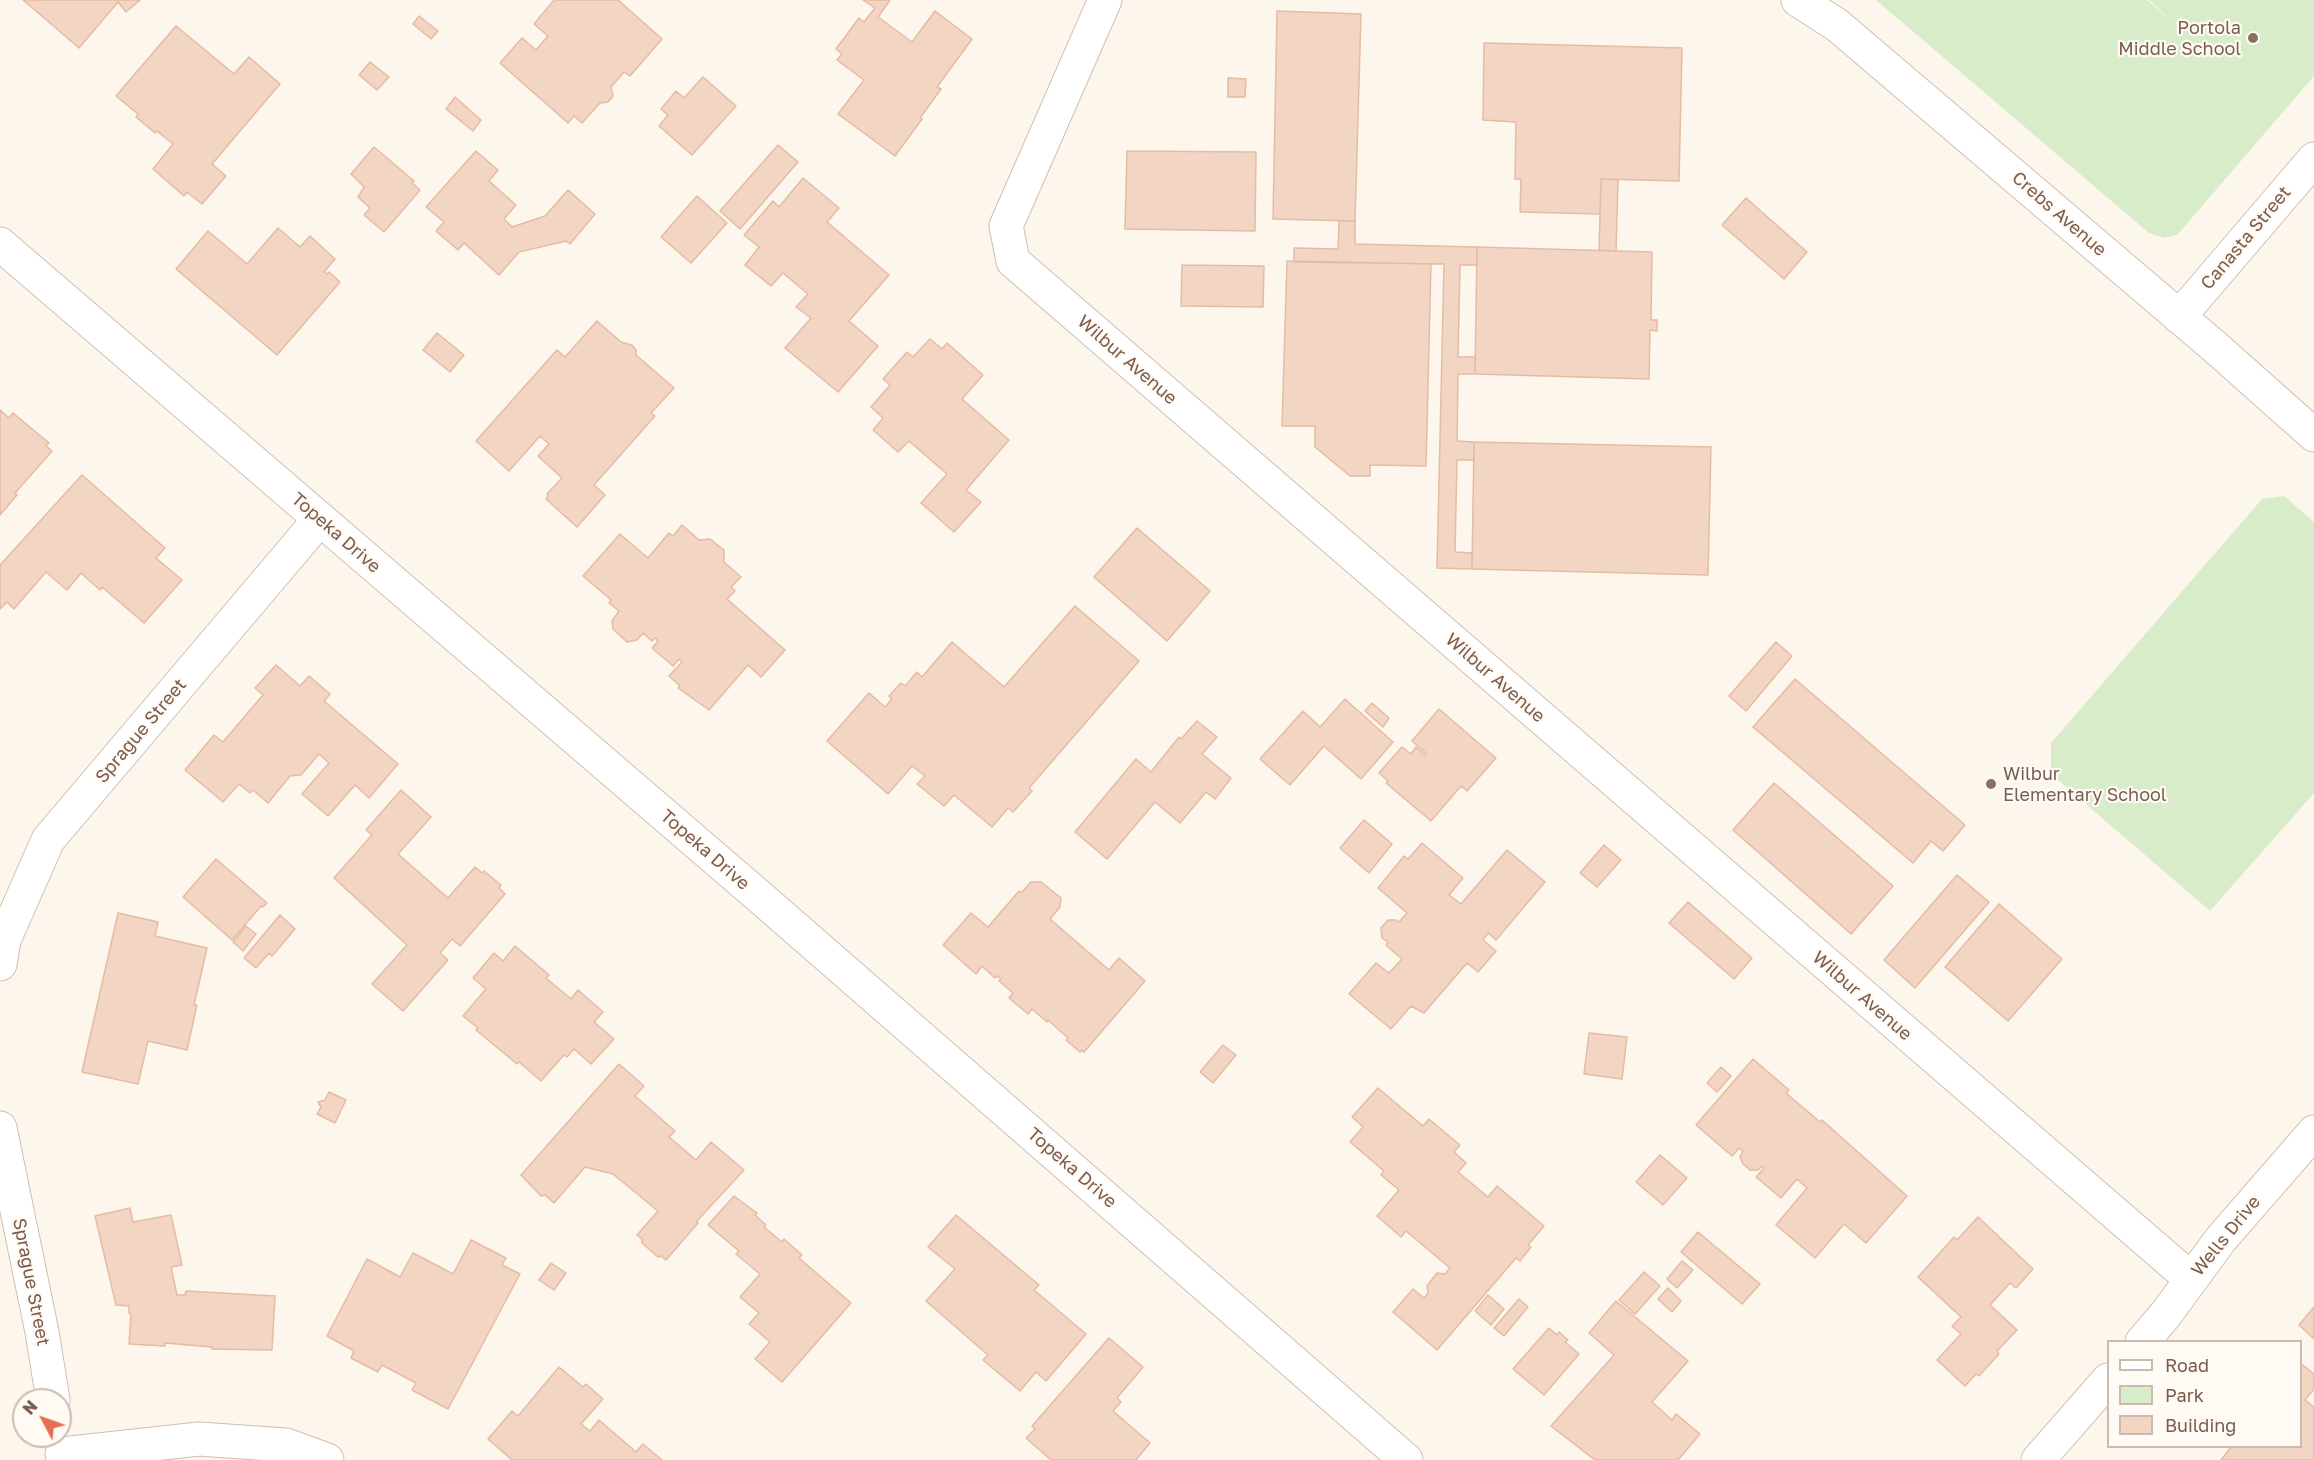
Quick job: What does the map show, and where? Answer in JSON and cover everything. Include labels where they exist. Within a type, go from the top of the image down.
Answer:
[{"type":"street","name":"Wilbur Avenue","points":[[1105,0],[1006,226],[1013,261],[2191,1279]]},
{"type":"street","name":"Crebs Avenue","points":[[1798,0],[1837,24],[2314,435]]},
{"type":"street","name":"Canasta Street","points":[[2179,317],[2314,159]]},
{"type":"street","name":"Topeka Drive","points":[[0,243],[761,898],[1406,1460]]},
{"type":"street","name":"Sprague Street","points":[[0,964],[4,940],[48,840],[320,520]]},
{"type":"street","name":"Sprague Street","points":[[0,1128],[42,1332],[51,1388]]},
{"type":"street","name":"Wells Drive","points":[[2143,1340],[2166,1314],[2221,1239],[2314,1132]]},
{"type":"street","points":[[2038,1460],[2107,1382]]},
{"type":"street","points":[[61,1450],[199,1439],[286,1445],[327,1460]]},
{"type":"green space","points":[[1876,0],[2147,0],[2179,28],[2149,0],[2314,0],[2314,76],[2178,234],[2165,238],[2149,233]]},
{"type":"green space","points":[[2284,496],[2314,522],[2314,793],[2210,911],[2051,774],[2051,743],[2262,499]]},
{"type":"building","points":[[23,0],[140,0],[126,12],[118,2],[79,48]]},
{"type":"building","points":[[554,0],[618,0],[662,39],[630,76],[624,72],[611,87],[613,96],[608,102],[600,103],[582,123],[574,116],[568,123],[500,63],[522,38],[536,50],[548,36],[534,24]]},
{"type":"building","points":[[863,0],[890,0],[878,17],[912,42],[935,11],[972,39],[937,87],[941,89],[895,156],[838,114],[864,80],[837,60],[842,54],[836,49],[859,18],[864,22],[875,8]]},
{"type":"building","points":[[1277,11],[1361,14],[1355,221],[1273,219]]},
{"type":"building","points":[[419,16],[438,31],[431,39],[413,24]]},
{"type":"building","points":[[176,26],[234,74],[249,57],[280,84],[212,164],[226,176],[202,204],[187,192],[184,196],[153,169],[173,144],[136,117],[138,114],[116,96]]},
{"type":"building","points":[[1484,43],[1682,48],[1679,181],[1601,179],[1600,214],[1520,212],[1521,179],[1515,179],[1516,122],[1483,120]]},
{"type":"building","points":[[370,62],[389,77],[377,90],[359,75]]},
{"type":"building","points":[[703,77],[736,106],[692,155],[659,126],[668,115],[661,109],[676,91],[684,98]]},
{"type":"building","points":[[1228,78],[1246,79],[1245,97],[1228,97]]},
{"type":"building","points":[[455,97],[481,120],[473,131],[446,109]]},
{"type":"building","points":[[778,145],[798,162],[740,229],[720,211]]},
{"type":"building","points":[[374,147],[414,181],[412,183],[420,190],[384,232],[364,215],[370,208],[358,197],[364,187],[351,174]]},
{"type":"building","points":[[476,151],[498,170],[489,181],[516,205],[504,219],[512,227],[545,216],[568,190],[595,214],[570,244],[566,241],[519,252],[499,275],[464,243],[458,250],[436,231],[444,222],[426,207]]},
{"type":"building","points":[[1127,151],[1256,152],[1255,231],[1125,229]]},
{"type":"building","points":[[803,178],[839,208],[827,222],[889,275],[849,321],[878,346],[838,392],[785,348],[811,318],[796,307],[808,294],[783,273],[771,286],[745,265],[759,247],[744,235],[773,201],[779,207]]},
{"type":"building","points":[[1601,179],[1618,180],[1616,251],[1599,250]]},
{"type":"building","points":[[697,196],[727,223],[691,263],[661,237]]},
{"type":"building","points":[[1746,198],[1807,252],[1784,279],[1722,225]]},
{"type":"building","points":[[1339,221],[1355,221],[1355,244],[1477,247],[1477,265],[1460,265],[1458,357],[1475,357],[1475,374],[1458,374],[1457,441],[1474,442],[1474,460],[1457,460],[1455,552],[1472,553],[1472,569],[1437,568],[1444,264],[1294,262],[1294,248],[1338,249]]},
{"type":"building","points":[[278,228],[300,247],[310,236],[335,259],[324,272],[327,274],[329,272],[340,282],[277,355],[176,269],[208,231],[247,264]]},
{"type":"building","points":[[1477,247],[1652,252],[1651,320],[1657,320],[1657,331],[1650,330],[1649,379],[1475,374]]},
{"type":"building","points":[[1287,261],[1431,264],[1426,466],[1370,465],[1370,476],[1350,476],[1315,447],[1315,426],[1282,426]]},
{"type":"building","points":[[1182,265],[1264,266],[1263,307],[1181,306]]},
{"type":"building","points":[[597,321],[621,342],[632,345],[636,350],[636,355],[674,388],[651,413],[655,416],[594,485],[605,495],[577,527],[546,499],[547,494],[562,478],[538,456],[549,444],[540,436],[509,471],[476,441],[557,350],[565,357]]},
{"type":"building","points":[[437,333],[464,355],[450,372],[423,350]]},
{"type":"building","points":[[930,339],[942,349],[947,343],[983,375],[962,399],[1009,440],[966,490],[981,502],[954,532],[921,503],[947,474],[909,441],[898,452],[873,430],[883,418],[871,407],[890,385],[883,379],[907,352],[913,357]]},
{"type":"building","points":[[0,410],[9,418],[13,413],[49,443],[46,446],[52,451],[15,493],[17,495],[0,515]]},
{"type":"building","points":[[1474,442],[1711,447],[1708,575],[1472,569]]},
{"type":"building","points":[[82,475],[165,548],[156,558],[182,580],[144,623],[102,587],[100,590],[81,573],[67,590],[46,572],[14,609],[7,602],[0,609],[0,565]]},
{"type":"building","points":[[682,525],[699,540],[710,539],[724,550],[724,562],[741,577],[731,587],[735,591],[727,599],[785,650],[761,677],[748,665],[709,710],[678,688],[680,686],[669,676],[682,662],[679,659],[673,666],[652,648],[658,641],[655,638],[652,641],[643,633],[637,640],[627,642],[613,629],[612,621],[619,611],[609,603],[611,600],[583,576],[620,534],[648,558],[669,533],[673,536]]},
{"type":"building","points":[[1137,528],[1210,591],[1167,641],[1094,577]]},
{"type":"building","points":[[1075,606],[1139,661],[1029,788],[1032,791],[1013,812],[1008,808],[992,827],[954,795],[944,806],[917,784],[925,776],[912,766],[888,794],[827,741],[869,693],[885,707],[892,699],[889,696],[901,683],[905,686],[917,672],[922,677],[952,642],[1004,687]]},
{"type":"building","points":[[1776,642],[1792,656],[1746,711],[1729,696]]},
{"type":"building","points":[[276,665],[300,686],[309,676],[330,694],[324,701],[398,764],[369,798],[355,785],[328,816],[302,794],[329,763],[319,754],[301,775],[290,776],[268,803],[253,790],[250,793],[239,784],[223,802],[185,770],[214,735],[223,742],[263,695],[255,688]]},
{"type":"building","points":[[1795,679],[1965,825],[1943,851],[1931,841],[1913,863],[1753,727]]},
{"type":"building","points":[[1345,699],[1393,742],[1361,779],[1324,746],[1290,785],[1260,759],[1303,711],[1320,727]]},
{"type":"building","points":[[1372,703],[1389,718],[1383,727],[1365,711]]},
{"type":"building","points":[[1439,709],[1496,758],[1467,791],[1461,786],[1431,821],[1386,783],[1388,781],[1379,773],[1402,747],[1411,754],[1416,747],[1425,755],[1426,753],[1412,741]]},
{"type":"building","points":[[1197,721],[1217,737],[1202,754],[1231,778],[1215,799],[1206,792],[1180,823],[1155,802],[1107,859],[1075,832],[1136,759],[1151,772],[1179,737],[1181,739]]},
{"type":"building","points":[[1774,783],[1893,886],[1851,934],[1733,830]]},
{"type":"building","points":[[401,790],[431,817],[398,854],[448,898],[475,867],[482,873],[484,871],[501,885],[499,888],[505,894],[460,946],[452,939],[440,953],[448,960],[403,1011],[372,984],[407,945],[334,878],[372,835],[366,830]]},
{"type":"building","points":[[1364,820],[1392,844],[1369,873],[1340,848]]},
{"type":"building","points":[[1422,843],[1463,878],[1449,895],[1461,904],[1507,850],[1545,882],[1496,940],[1488,933],[1483,940],[1496,951],[1478,972],[1467,963],[1424,1013],[1411,1006],[1391,1029],[1349,994],[1376,963],[1389,973],[1402,959],[1386,945],[1388,942],[1382,938],[1381,928],[1388,920],[1399,922],[1407,913],[1378,888],[1404,856],[1408,859]]},
{"type":"building","points":[[1604,845],[1621,860],[1597,887],[1580,873]]},
{"type":"building","points":[[216,859],[267,903],[261,906],[232,940],[183,897]]},
{"type":"building","points":[[1957,875],[1989,902],[1915,988],[1884,960]]},
{"type":"building","points":[[1031,882],[1041,882],[1061,898],[1060,907],[1050,919],[1109,970],[1119,958],[1145,981],[1084,1052],[1082,1050],[1080,1052],[1066,1040],[1068,1038],[1048,1020],[1047,1022],[1032,1009],[1028,1014],[1009,998],[1013,993],[999,981],[1001,979],[997,976],[995,978],[982,966],[976,974],[943,945],[971,913],[988,927],[1019,891],[1021,893]]},
{"type":"building","points":[[1688,902],[1752,958],[1734,979],[1669,923]]},
{"type":"building","points":[[1999,904],[2062,959],[2008,1021],[1945,967]]},
{"type":"building","points":[[118,913],[158,922],[155,936],[207,948],[187,1050],[148,1041],[138,1084],[82,1072]]},
{"type":"building","points":[[280,915],[295,929],[272,956],[269,953],[256,968],[244,958]]},
{"type":"building","points":[[246,926],[256,934],[243,951],[233,942]]},
{"type":"building","points":[[515,946],[549,975],[546,978],[571,999],[578,990],[603,1012],[594,1022],[614,1039],[591,1064],[574,1049],[567,1057],[564,1055],[541,1081],[476,1030],[478,1028],[463,1016],[486,989],[473,978],[494,953],[503,961]]},
{"type":"building","points":[[1589,1033],[1627,1037],[1622,1079],[1584,1074]]},
{"type":"building","points":[[1223,1045],[1236,1055],[1213,1083],[1200,1072]]},
{"type":"building","points":[[1753,1059],[1789,1090],[1786,1093],[1820,1122],[1822,1120],[1907,1196],[1866,1243],[1844,1224],[1815,1258],[1776,1225],[1807,1188],[1797,1179],[1781,1198],[1756,1177],[1764,1168],[1762,1166],[1758,1170],[1750,1170],[1743,1164],[1740,1157],[1743,1151],[1739,1148],[1732,1156],[1696,1125]]},
{"type":"building","points":[[619,1064],[644,1086],[635,1096],[675,1131],[669,1137],[696,1160],[711,1142],[744,1170],[696,1222],[698,1223],[666,1260],[661,1256],[658,1257],[642,1243],[642,1239],[637,1235],[658,1211],[613,1174],[585,1167],[554,1203],[545,1195],[541,1196],[521,1175]]},
{"type":"building","points":[[1721,1067],[1731,1076],[1717,1092],[1707,1083]]},
{"type":"building","points":[[1378,1088],[1423,1126],[1429,1119],[1460,1145],[1454,1152],[1466,1163],[1458,1172],[1488,1197],[1497,1186],[1544,1226],[1528,1245],[1531,1247],[1520,1261],[1516,1258],[1437,1350],[1393,1312],[1413,1289],[1424,1298],[1428,1293],[1427,1286],[1437,1273],[1445,1274],[1450,1268],[1406,1231],[1401,1237],[1377,1216],[1399,1190],[1381,1175],[1384,1171],[1350,1142],[1363,1127],[1352,1117]]},
{"type":"building","points":[[329,1092],[346,1100],[335,1123],[317,1114],[321,1107],[318,1102],[325,1100]]},
{"type":"building","points":[[1660,1155],[1687,1178],[1663,1205],[1636,1182]]},
{"type":"building","points":[[734,1196],[757,1213],[755,1215],[766,1225],[764,1227],[782,1242],[784,1239],[802,1255],[799,1258],[851,1303],[782,1382],[755,1359],[770,1342],[749,1324],[759,1313],[740,1297],[760,1274],[736,1254],[739,1251],[708,1225]]},
{"type":"building","points":[[130,1208],[133,1222],[171,1215],[182,1265],[171,1267],[177,1295],[185,1295],[186,1291],[275,1296],[272,1350],[212,1349],[212,1347],[165,1343],[165,1346],[129,1344],[131,1314],[129,1306],[116,1305],[95,1216]]},
{"type":"building","points":[[956,1215],[1039,1285],[1034,1290],[1086,1334],[1046,1381],[1036,1372],[1020,1391],[983,1360],[988,1355],[926,1301],[955,1269],[928,1247]]},
{"type":"building","points":[[1978,1217],[2033,1269],[2016,1288],[2010,1283],[1990,1305],[2017,1330],[1997,1351],[1999,1354],[1979,1376],[1976,1374],[1965,1386],[1937,1360],[1961,1334],[1952,1326],[1961,1317],[1918,1277],[1954,1237],[1957,1240]]},
{"type":"building","points":[[1698,1232],[1760,1284],[1742,1304],[1681,1252]]},
{"type":"building","points":[[471,1240],[506,1258],[502,1265],[520,1274],[448,1409],[412,1390],[416,1383],[382,1365],[378,1372],[351,1358],[354,1351],[327,1336],[367,1259],[400,1277],[413,1253],[453,1274]]},
{"type":"building","points":[[1682,1261],[1693,1270],[1677,1288],[1667,1279]]},
{"type":"building","points":[[551,1263],[566,1273],[554,1290],[539,1280]]},
{"type":"building","points":[[1644,1272],[1660,1286],[1635,1314],[1619,1300]]},
{"type":"building","points":[[1668,1288],[1681,1301],[1672,1312],[1658,1299]]},
{"type":"building","points":[[1488,1295],[1504,1309],[1491,1325],[1475,1311]]},
{"type":"building","points":[[1519,1299],[1528,1307],[1504,1336],[1494,1328]]},
{"type":"building","points":[[1616,1301],[1688,1361],[1652,1402],[1672,1420],[1676,1414],[1700,1434],[1678,1460],[1595,1460],[1551,1426],[1614,1355],[1589,1333]]},
{"type":"building","points":[[2314,1307],[2314,1339],[2299,1325]]},
{"type":"building","points":[[1549,1328],[1557,1335],[1559,1332],[1568,1340],[1565,1342],[1579,1354],[1544,1395],[1513,1369]]},
{"type":"building","points":[[1109,1338],[1143,1367],[1117,1398],[1121,1402],[1113,1411],[1150,1443],[1136,1460],[1051,1460],[1026,1438],[1035,1429],[1032,1426]]},
{"type":"building","points":[[2302,1365],[2314,1374],[2314,1389],[2305,1400],[2314,1407],[2314,1460],[2221,1460],[2230,1448],[2302,1448]]},
{"type":"building","points":[[559,1367],[583,1387],[586,1384],[603,1399],[581,1424],[590,1431],[599,1420],[636,1452],[643,1444],[662,1460],[512,1460],[488,1439],[512,1411],[518,1416]]},
{"type":"place","name":"Portola Middle School","points":[[2253,38]]},
{"type":"place","name":"Wilbur Elementary School","points":[[1991,784]]}]
